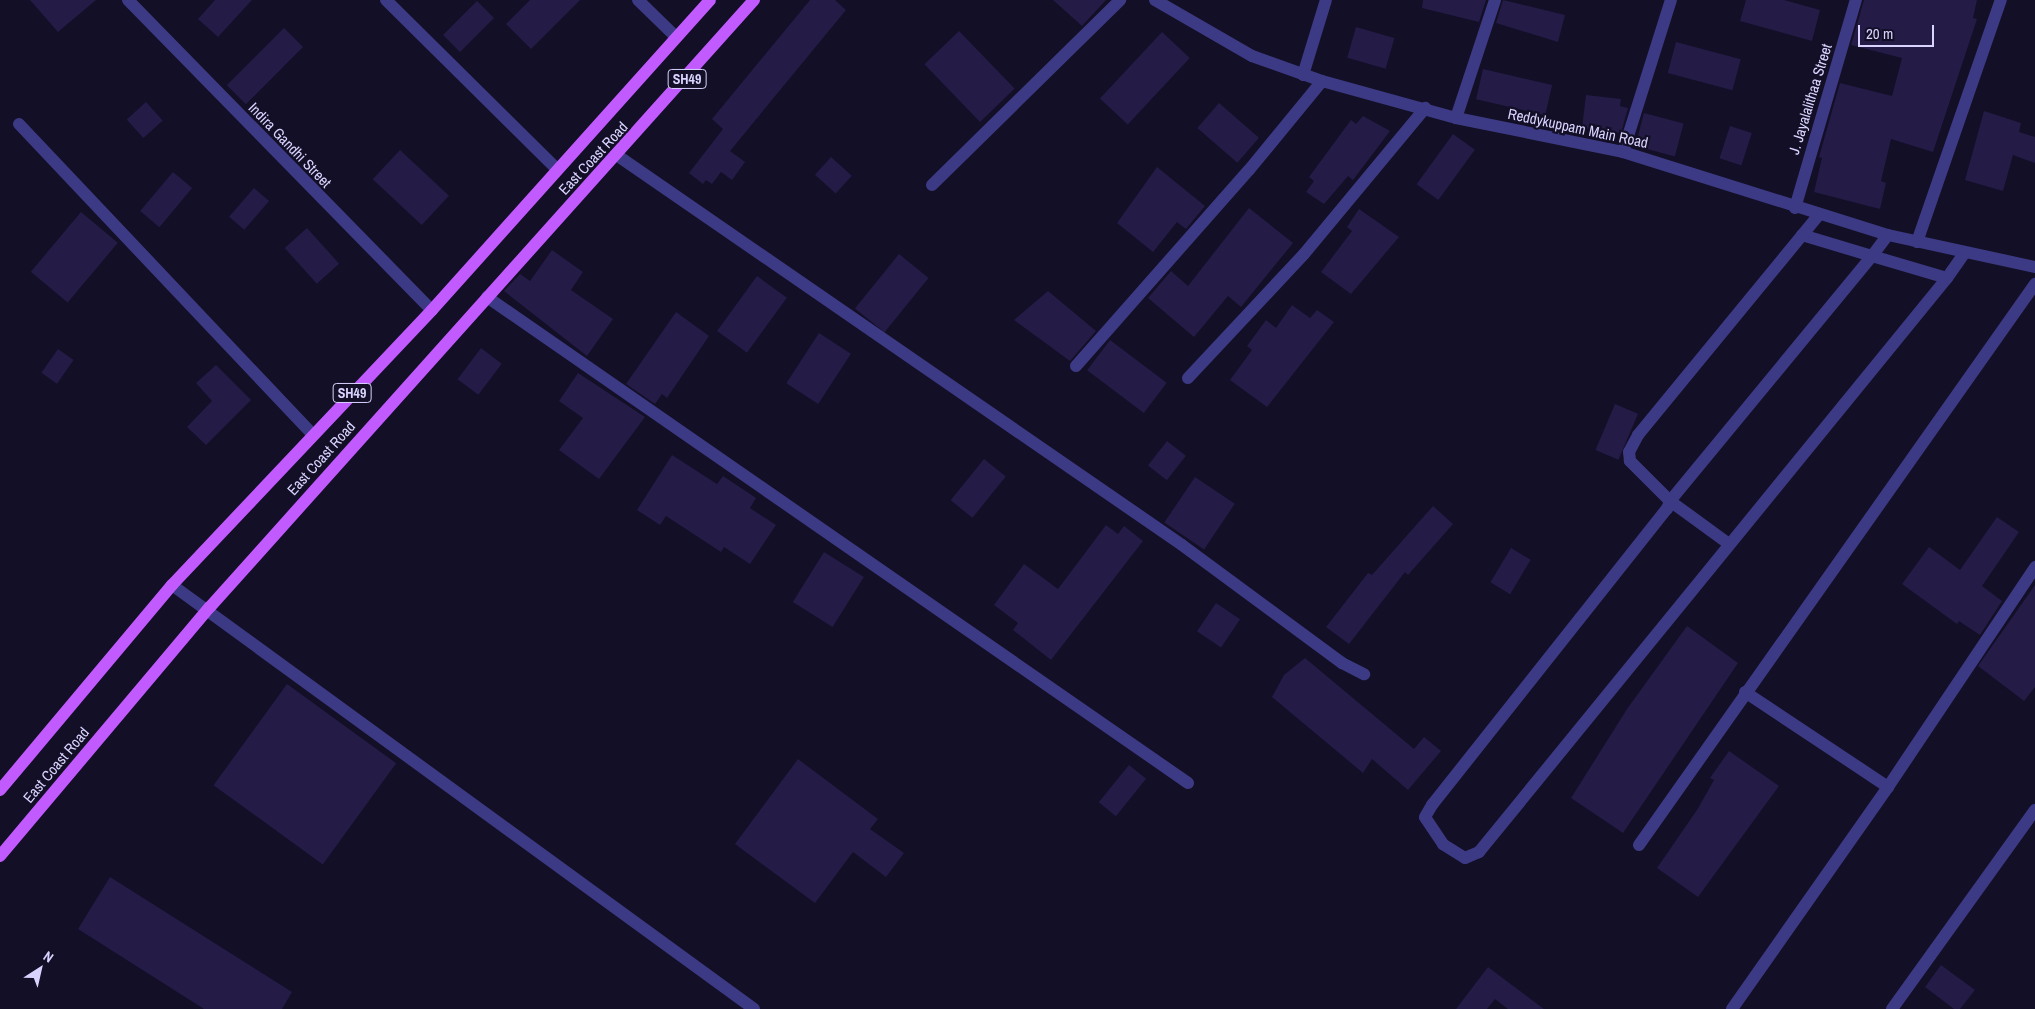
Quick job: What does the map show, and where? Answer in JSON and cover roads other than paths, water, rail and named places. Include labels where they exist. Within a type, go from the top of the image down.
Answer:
[{"type":"main road","name":"East Coast Road","points":[[0,790],[172,586],[312,434],[432,310],[556,168],[710,0]]},
{"type":"main road","name":"East Coast Road","points":[[0,856],[207,611],[487,297],[618,156],[754,0]]},
{"type":"street","name":"Indira Gandhi Street","points":[[128,0],[432,310]]},
{"type":"street","points":[[386,0],[556,168]]},
{"type":"street","points":[[638,0],[676,37]]},
{"type":"street","points":[[932,185],[1120,0]]},
{"type":"street","name":"Reddykuppam Main Road","points":[[1155,0],[1252,56],[1322,81],[1456,118],[1623,152],[1795,208],[1888,235],[1964,254],[2035,267]]},
{"type":"street","points":[[1303,75],[1326,0]]},
{"type":"street","points":[[1456,118],[1495,0]]},
{"type":"street","points":[[1623,152],[1671,0]]},
{"type":"street","name":"J. Jayalalithaa Street","points":[[1795,208],[1856,0]]},
{"type":"street","points":[[1917,242],[2001,0]]},
{"type":"street","points":[[1076,366],[1250,170],[1322,81]]},
{"type":"street","points":[[1188,378],[1304,254],[1425,108]]},
{"type":"street","points":[[19,124],[312,434]]},
{"type":"street","points":[[618,156],[1182,545],[1342,663],[1364,674]]},
{"type":"street","points":[[1729,544],[1670,501],[1630,461],[1629,452],[1638,435],[1819,215]]},
{"type":"street","points":[[1802,235],[1946,278]]},
{"type":"street","points":[[1888,235],[1670,501],[1432,805],[1425,817],[1448,848],[1465,858],[1479,852],[1964,254]]},
{"type":"street","points":[[1639,845],[1745,692],[2035,284]]},
{"type":"street","points":[[487,297],[1188,783]]},
{"type":"street","points":[[1732,1009],[1888,787],[2035,567]]},
{"type":"street","points":[[172,586],[754,1009]]},
{"type":"street","points":[[1745,692],[1888,787]]},
{"type":"street","points":[[1892,1009],[2035,810]]}]
